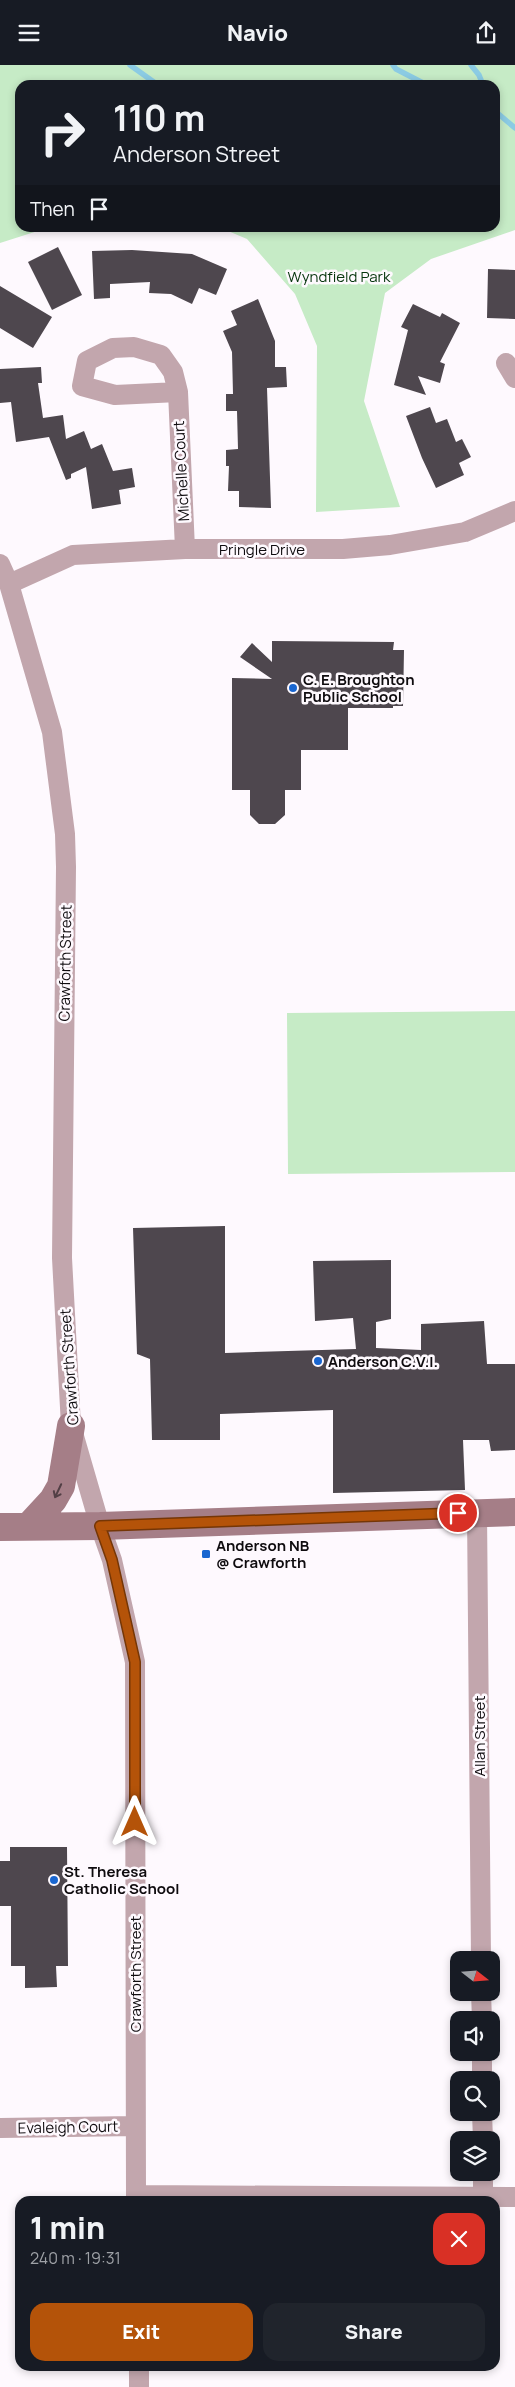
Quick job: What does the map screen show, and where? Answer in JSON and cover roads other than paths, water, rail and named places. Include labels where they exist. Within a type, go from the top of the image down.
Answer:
[{"type":"main road","points":[[29,1526],[53,1499],[61,1485],[71,1426]]},
{"type":"main road","points":[[0,1527],[100,1526],[515,1512]]},
{"type":"street","name":"Michelle Court","points":[[178,392],[185,549]]},
{"type":"street","name":"Pringle Drive","points":[[9,584],[73,555],[185,549],[342,549],[390,545],[465,532],[515,511]]},
{"type":"street","name":"Crawforth Street","points":[[0,564],[9,584],[52,733],[65,834],[62,1258],[71,1426],[100,1526],[112,1560],[135,1662],[136,2196]]},
{"type":"street","name":"Allan Street","points":[[477,1512],[481,1951]]},
{"type":"street","name":"Evaleigh Court","points":[[0,2128],[135,2126]]},
{"type":"street","points":[[483,2181],[483,2196]]},
{"type":"street","points":[[500,2197],[515,2197]]},
{"type":"street","points":[[139,2371],[139,2387]]},
{"type":"waterway","points":[[130,65],[151,80]]},
{"type":"waterway","points":[[393,65],[396,69],[417,80]]},
{"type":"waterway","points":[[471,65],[481,80]]},
{"type":"waterway","points":[[500,115],[515,128]]},
{"type":"place","name":"C. E. Broughton Public School","points":[[293,688]]},
{"type":"place","name":"Anderson C.V.I.","points":[[318,1361]]},
{"type":"place","name":"Anderson NB @ Crawforth","points":[[206,1554]]},
{"type":"place","name":"St. Theresa Catholic School","points":[[54,1880]]},
{"type":"park label","name":"Wyndfield Park","points":[[339,276]]}]
